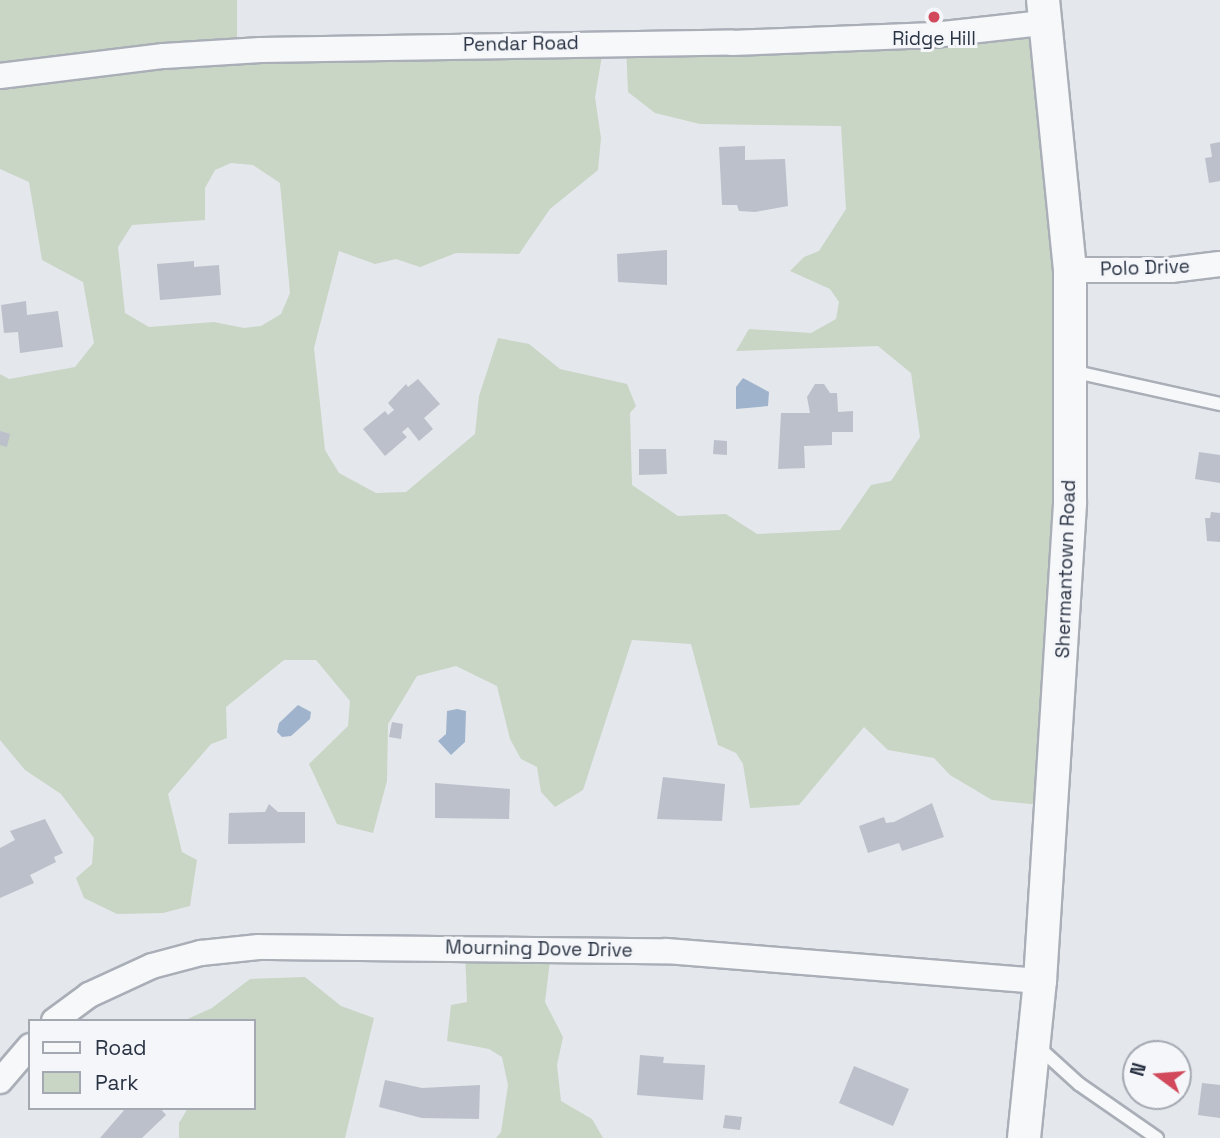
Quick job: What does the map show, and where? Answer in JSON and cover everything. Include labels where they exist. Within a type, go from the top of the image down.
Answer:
[{"type":"street","name":"Pendar Road","points":[[0,76],[164,56],[261,50],[732,43],[933,35],[1043,12]]},
{"type":"street","name":"Shermantown Road","points":[[1024,1138],[1040,981],[1066,617],[1070,270],[1043,12]]},
{"type":"street","name":"Polo Drive","points":[[1070,270],[1171,270],[1220,264]]},
{"type":"street","name":"Mourning Dove Drive","points":[[57,1019],[89,995],[152,966],[201,953],[259,947],[666,951],[1040,981]]},
{"type":"street","points":[[0,1082],[28,1048]]},
{"type":"lane","points":[[1070,371],[1220,404]]},
{"type":"lane","points":[[1033,1043],[1079,1084],[1157,1138]]},
{"type":"green space","points":[[0,0],[237,0],[237,51],[604,44],[595,97],[601,138],[598,170],[550,209],[519,254],[456,253],[420,267],[396,259],[375,264],[339,251],[314,348],[325,450],[339,473],[376,493],[406,492],[475,434],[479,396],[498,338],[529,344],[560,369],[627,384],[636,406],[630,413],[632,485],[678,516],[726,514],[757,534],[840,530],[871,485],[891,481],[920,437],[911,373],[878,346],[736,351],[749,329],[811,333],[836,319],[839,302],[830,289],[790,271],[804,257],[819,251],[846,209],[841,126],[700,124],[655,113],[628,92],[626,43],[1056,35],[1075,156],[1075,255],[1050,806],[992,800],[950,775],[934,758],[888,750],[864,727],[799,805],[750,808],[743,764],[736,753],[718,745],[691,644],[632,640],[583,790],[555,807],[541,792],[537,767],[521,759],[510,739],[497,686],[456,666],[417,676],[388,724],[387,781],[373,833],[337,824],[309,764],[348,726],[350,701],[316,660],[284,660],[226,707],[227,738],[211,744],[168,794],[182,852],[197,860],[190,906],[163,913],[117,914],[84,898],[76,878],[92,864],[94,838],[61,794],[25,770],[0,740],[0,374],[9,379],[75,367],[94,343],[83,282],[42,260],[29,182],[0,169]],"holes":[[[231,163],[253,165],[280,183],[290,293],[281,314],[261,326],[244,328],[214,322],[149,327],[125,313],[118,247],[132,225],[205,220],[205,188],[215,170]]]},
{"type":"green space","points":[[465,950],[551,952],[545,1002],[563,1037],[557,1065],[561,1101],[592,1119],[603,1138],[496,1138],[501,1132],[508,1085],[502,1057],[489,1049],[447,1041],[451,1005],[467,1002]]},
{"type":"green space","points":[[305,977],[341,1006],[374,1018],[345,1138],[179,1138],[179,1123],[187,1110],[256,1110],[256,1019],[187,1019],[212,1008],[250,979]]},
{"type":"water","points":[[743,378],[769,392],[768,406],[736,409],[736,387]]},
{"type":"water","points":[[298,705],[311,712],[310,719],[291,736],[282,737],[277,732],[279,723]]},
{"type":"water","points":[[447,711],[466,711],[465,742],[451,755],[438,741],[446,734]]},
{"type":"building","points":[[1220,142],[1220,181],[1209,183],[1205,158],[1212,157],[1210,144]]},
{"type":"building","points":[[745,146],[745,160],[785,159],[788,206],[755,212],[739,211],[737,205],[722,205],[719,147]]},
{"type":"building","points":[[667,250],[667,285],[618,282],[617,254]]},
{"type":"building","points":[[194,261],[194,267],[219,265],[221,295],[160,300],[157,264]]},
{"type":"building","points":[[26,301],[27,315],[58,311],[63,347],[20,353],[18,332],[4,333],[1,305]]},
{"type":"building","points":[[418,379],[440,404],[424,418],[433,429],[419,441],[408,427],[402,432],[407,437],[385,456],[363,429],[385,411],[388,415],[394,410],[388,403],[406,384],[408,387]]},
{"type":"building","points":[[815,384],[824,384],[830,393],[837,393],[838,412],[853,411],[853,432],[832,432],[832,445],[804,446],[805,468],[778,469],[781,413],[810,413],[807,397]]},
{"type":"building","points":[[0,431],[10,434],[7,447],[0,445]]},
{"type":"building","points":[[714,440],[727,441],[727,455],[713,454]]},
{"type":"building","points":[[639,449],[666,449],[667,474],[639,475]]},
{"type":"building","points":[[1199,452],[1220,455],[1220,483],[1195,479]]},
{"type":"building","points":[[1211,512],[1220,513],[1220,542],[1207,541],[1205,518],[1210,518]]},
{"type":"building","points":[[392,722],[403,724],[401,739],[389,737]]},
{"type":"building","points":[[663,777],[725,784],[722,821],[657,819]]},
{"type":"building","points":[[435,783],[510,789],[509,819],[435,818]]},
{"type":"building","points":[[932,803],[944,837],[902,851],[899,843],[868,853],[859,826],[884,817],[886,823],[894,822]]},
{"type":"building","points":[[269,804],[278,812],[305,812],[305,843],[228,844],[229,813],[265,812]]},
{"type":"building","points":[[45,819],[63,853],[54,857],[56,862],[30,875],[34,883],[0,898],[0,848],[15,840],[10,831]]},
{"type":"building","points":[[640,1055],[664,1057],[663,1063],[705,1065],[703,1100],[637,1095]]},
{"type":"building","points":[[854,1066],[909,1089],[893,1126],[839,1103]]},
{"type":"building","points":[[385,1080],[422,1088],[480,1085],[479,1119],[422,1118],[379,1107]]},
{"type":"building","points":[[1202,1083],[1220,1085],[1220,1118],[1198,1115]]},
{"type":"building","points":[[124,1110],[162,1110],[166,1115],[142,1138],[100,1138]]},
{"type":"building","points":[[725,1115],[742,1117],[740,1130],[723,1128]]},
{"type":"place","name":"Ridge Hill","points":[[934,17]]}]
